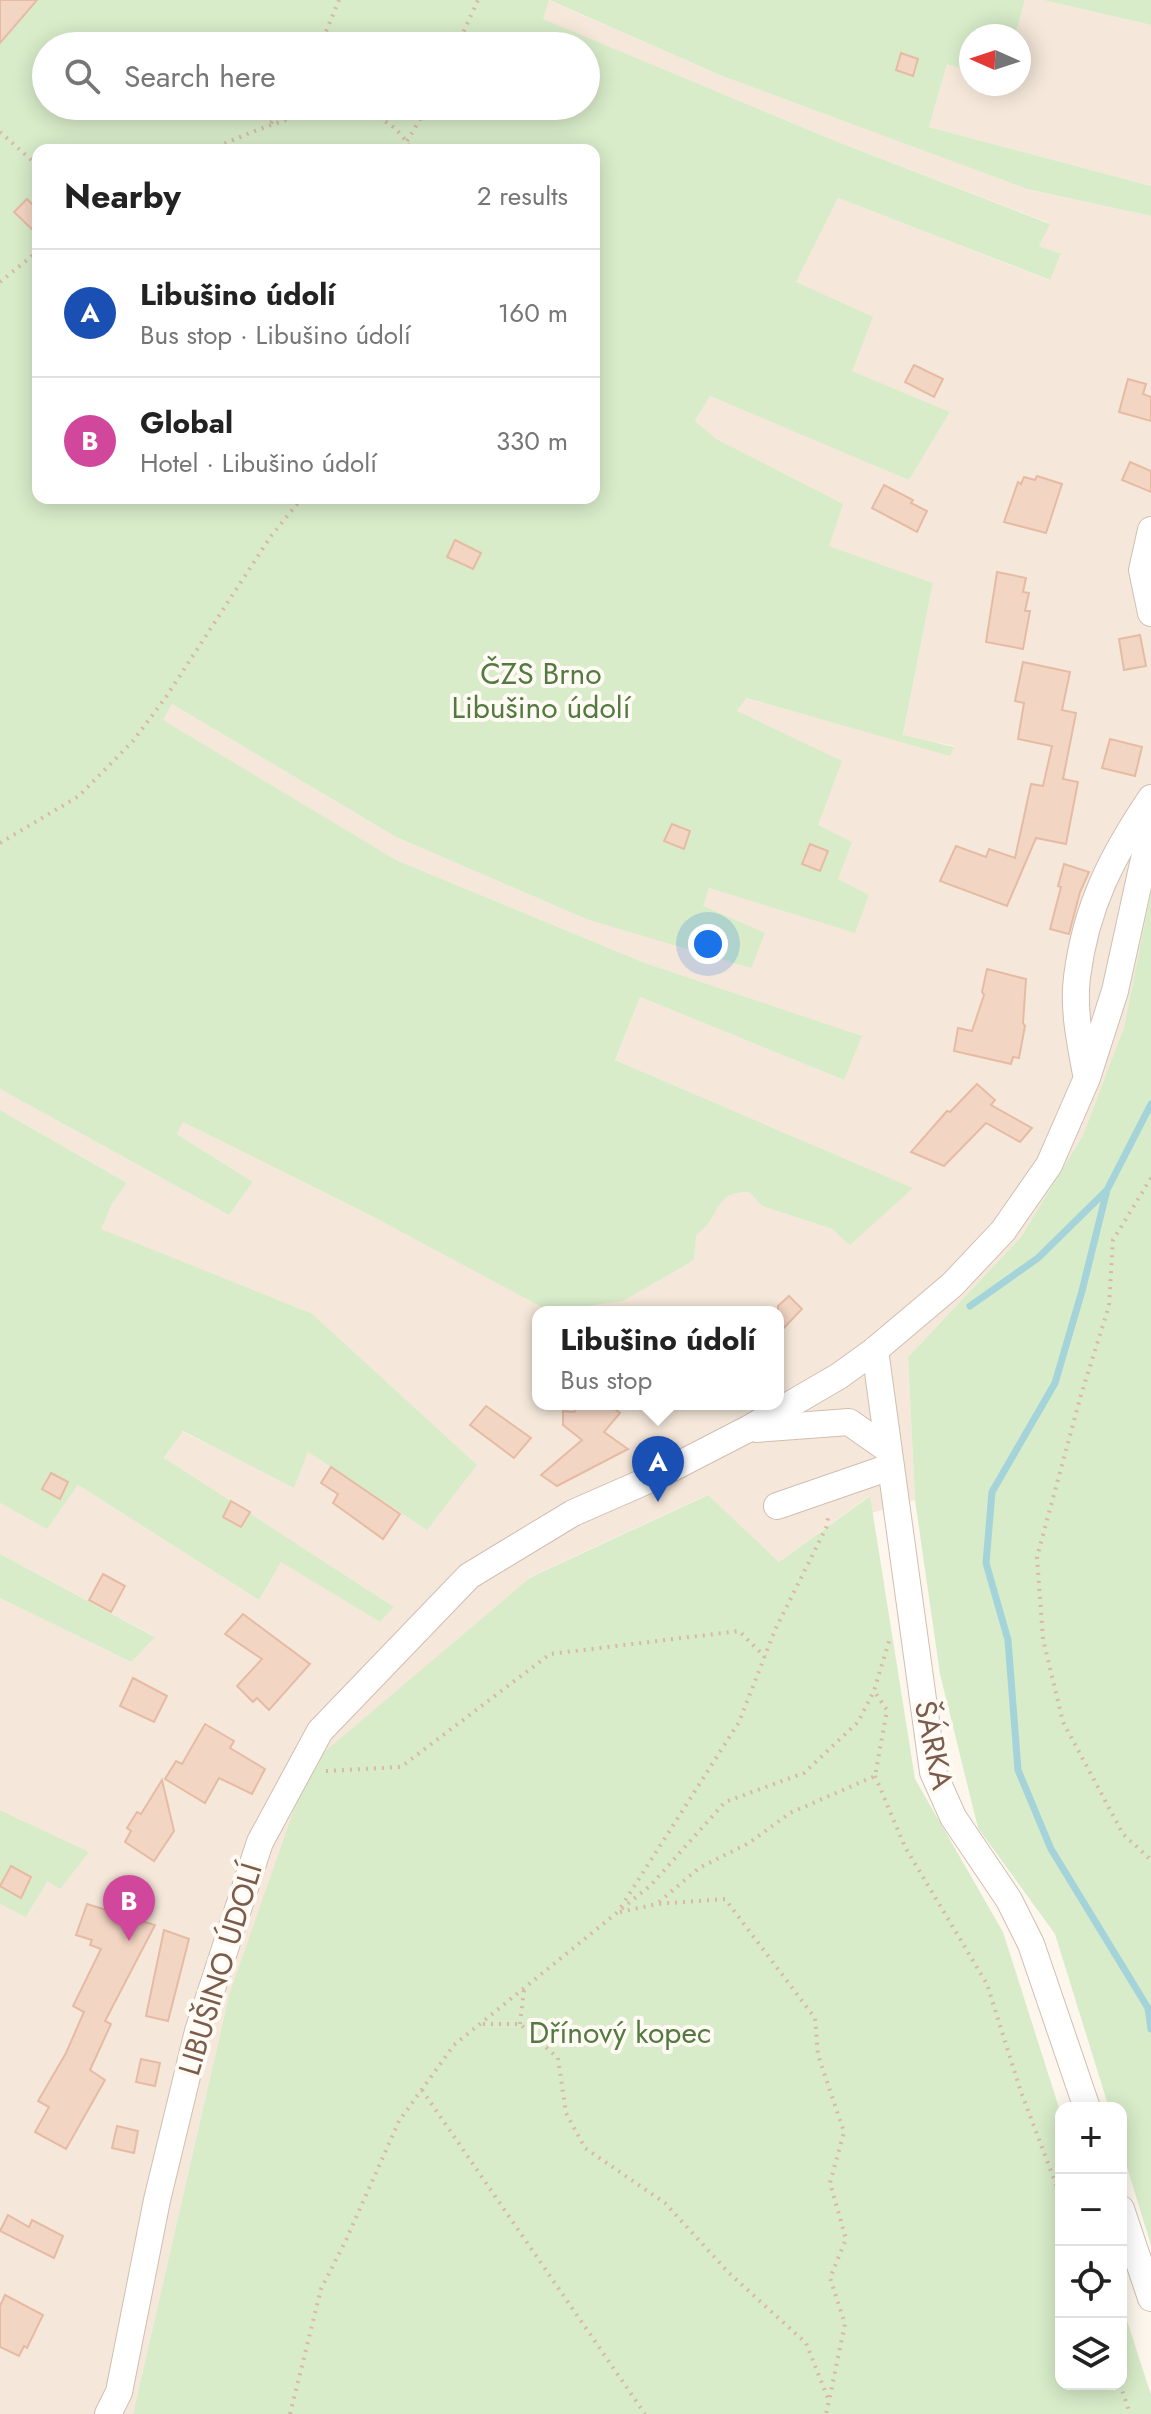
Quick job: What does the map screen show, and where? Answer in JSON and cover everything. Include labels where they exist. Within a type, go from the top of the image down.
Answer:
[{"type":"street","points":[[1151,530],[1142,570],[1151,613]]},
{"type":"street","points":[[1087,1078],[1078,1029],[1077,978],[1096,894],[1124,838],[1151,798]]},
{"type":"street","name":"LIBUŠINO ÚDOLÍ","points":[[784,1408],[839,1376],[875,1350],[952,1285],[1003,1231],[1049,1165],[1087,1078],[1115,991],[1151,827]]},
{"type":"street","name":"ŠÁRKA","points":[[875,1350],[933,1772],[953,1817],[1009,1900],[1031,1944],[1085,2102]]},
{"type":"street","name":"LIBUŠINO ÚDOLÍ","points":[[108,2414],[119,2392],[157,2200],[198,2031],[260,1842],[320,1731],[469,1576],[573,1513],[653,1478],[781,1410]]},
{"type":"street","points":[[748,1429],[849,1422],[888,1457],[835,1486],[777,1506]]},
{"type":"street","points":[[1127,2227],[1151,2298]]},
{"type":"path","points":[[326,32],[339,0]]},
{"type":"path","points":[[464,32],[478,0]]},
{"type":"path","points":[[269,125],[273,120]]},
{"type":"path","points":[[224,144],[269,125],[294,120]]},
{"type":"path","points":[[380,120],[408,144]]},
{"type":"path","points":[[407,141],[420,120]]},
{"type":"path","points":[[0,132],[32,161]]},
{"type":"path","points":[[0,282],[32,256]]},
{"type":"path","points":[[0,843],[79,796],[133,741],[166,697],[271,536],[297,504]]},
{"type":"path","points":[[1151,1178],[1113,1240],[1109,1306],[1037,1557],[1043,1639],[1063,1722],[1123,1834],[1151,1860]]},
{"type":"path","points":[[618,1912],[739,1722],[775,1630],[826,1528],[835,1486]]},
{"type":"path","points":[[290,2414],[321,2289],[399,2121],[454,2045],[651,1885],[725,1802],[804,1773],[858,1722],[874,1691],[894,1627],[909,1601]]},
{"type":"path","points":[[298,1773],[401,1767],[550,1654],[739,1631],[765,1657]]},
{"type":"path","points":[[874,1691],[887,1710],[875,1776],[905,1847],[987,1984],[1020,2089],[1055,2182]]},
{"type":"path","points":[[657,1904],[699,1868],[749,1843],[790,1813],[875,1776]]},
{"type":"path","points":[[618,1912],[657,1904],[725,1899],[815,2018],[818,2055],[844,2132],[830,2183],[846,2239],[830,2278],[845,2324],[826,2414]]},
{"type":"path","points":[[520,2024],[524,1988]]},
{"type":"path","points":[[480,2024],[520,2024],[558,2058],[566,2113],[585,2148],[665,2203],[729,2273],[806,2343],[829,2401]]},
{"type":"path","points":[[422,2089],[645,2414]]},
{"type":"path","points":[[1122,2390],[1130,2414]]},
{"type":"shaded area","points":[[548,0],[722,76],[1027,189],[1151,216],[1151,892],[1124,1027],[1083,1135],[1021,1237],[908,1357],[915,1500],[872,1513],[869,1496],[779,1562],[707,1495],[530,1577],[229,1995],[133,2414],[0,2414],[0,1904],[27,1916],[48,1881],[88,1852],[0,1810],[0,1598],[131,1662],[154,1636],[0,1554],[0,1503],[47,1528],[78,1485],[259,1600],[281,1561],[380,1622],[394,1607],[164,1459],[182,1431],[294,1487],[308,1452],[427,1530],[311,1313],[100,1229],[127,1183],[0,1110],[0,1089],[229,1215],[253,1182],[177,1134],[182,1121],[366,1213],[541,1306],[532,1306],[532,1410],[784,1410],[784,1306],[564,1306],[694,1260],[695,1235],[702,1231],[722,1200],[735,1192],[749,1192],[762,1206],[832,1229],[912,1188],[615,1060],[640,997],[844,1080],[861,1036],[645,963],[396,860],[162,721],[172,704],[396,837],[586,919],[702,906],[709,888],[855,932],[818,825],[841,761],[737,712],[745,698],[950,755],[954,746],[903,736],[933,583],[828,546],[695,421],[710,396],[909,479],[950,412],[851,371],[796,282],[838,198],[1049,280],[1061,255],[1039,246],[1049,223],[833,140],[600,43],[600,32],[573,32],[542,19]]},
{"type":"shaded area","points":[[1025,0],[1043,0],[1151,25],[1151,186],[929,127],[947,63],[959,67],[959,96],[1031,96],[1031,24],[1018,24]]},
{"type":"green space","name":"ČZS Brno Libušino údolí","points":[[0,0],[549,0],[543,19],[574,32],[32,32],[32,120],[600,120],[600,43],[833,140],[1050,224],[1039,246],[1061,254],[1050,280],[838,198],[796,282],[873,317],[852,371],[950,412],[909,480],[710,396],[695,421],[716,439],[843,504],[829,546],[933,583],[903,735],[954,747],[950,756],[746,698],[737,711],[842,761],[818,825],[852,842],[838,879],[869,895],[855,933],[709,888],[703,906],[765,933],[751,968],[586,919],[396,837],[172,704],[163,720],[396,860],[645,963],[862,1036],[844,1080],[640,997],[615,1060],[913,1188],[850,1245],[832,1229],[762,1206],[749,1192],[728,1196],[696,1235],[694,1260],[623,1301],[586,1306],[540,1306],[366,1213],[183,1122],[177,1134],[253,1182],[229,1215],[0,1089]]},
{"type":"green space","points":[[549,0],[1025,0],[1018,24],[959,24],[959,68],[947,64],[929,127],[1151,186],[1151,216],[1027,189],[722,76]]},
{"type":"green space","points":[[1043,0],[1151,0],[1151,25]]},
{"type":"green space","points":[[1151,892],[1151,2245],[1127,2167],[1127,2102],[1107,2102],[1055,1934],[978,1828],[940,1674],[915,1500],[908,1357],[1021,1237],[1083,1135],[1124,1027]]},
{"type":"green space","points":[[0,1110],[127,1183],[112,1204],[101,1229],[311,1313],[477,1465],[427,1530],[308,1452],[294,1488],[183,1431],[164,1458],[394,1607],[380,1622],[281,1562],[259,1600],[78,1485],[47,1529],[0,1503]]},
{"type":"green space","name":"Dřínový kopec","points":[[708,1495],[779,1562],[870,1496],[915,1779],[1003,1932],[1057,2102],[1055,2390],[1127,2390],[1127,2321],[1151,2395],[1151,2414],[133,2414],[229,1995],[310,1764],[531,1577]]},
{"type":"green space","points":[[0,1554],[155,1637],[131,1662],[0,1598]]},
{"type":"green space","points":[[0,1810],[89,1852],[60,1889],[48,1881],[26,1917],[0,1904]]},
{"type":"building","points":[[0,0],[37,0],[0,43]]},
{"type":"building","points":[[901,53],[918,59],[913,76],[896,70]]},
{"type":"building","points":[[27,199],[32,204],[32,229],[14,212]]},
{"type":"building","points":[[914,365],[943,379],[934,397],[905,382]]},
{"type":"building","points":[[1128,379],[1146,384],[1143,394],[1151,397],[1151,421],[1119,412]]},
{"type":"building","points":[[1130,462],[1151,471],[1151,492],[1122,480]]},
{"type":"building","points":[[1037,476],[1062,484],[1046,533],[1004,522],[1018,482],[1021,484],[1024,477],[1035,480]]},
{"type":"building","points":[[884,485],[927,511],[917,532],[872,508]]},
{"type":"building","points":[[455,540],[481,553],[473,569],[447,557]]},
{"type":"building","points":[[997,572],[1026,578],[1023,592],[1029,593],[1025,611],[1030,611],[1023,649],[986,642]]},
{"type":"building","points":[[1140,635],[1146,666],[1124,670],[1119,639]]},
{"type":"building","points":[[1023,662],[1070,672],[1062,710],[1076,713],[1063,779],[1078,782],[1066,844],[1036,838],[1007,906],[940,881],[956,846],[986,857],[989,849],[1015,858],[1031,784],[1043,786],[1052,746],[1018,739],[1024,703],[1015,701]]},
{"type":"building","points":[[1110,739],[1142,747],[1135,776],[1102,768]]},
{"type":"building","points":[[672,824],[690,831],[684,849],[664,841]]},
{"type":"building","points":[[810,844],[828,851],[820,871],[802,864]]},
{"type":"building","points":[[1064,864],[1089,872],[1080,892],[1069,934],[1050,929]]},
{"type":"building","points":[[987,969],[1026,979],[1025,1026],[1019,1058],[1013,1057],[1011,1064],[954,1051],[958,1028],[972,1031],[984,995]]},
{"type":"building","points":[[977,1084],[995,1100],[991,1105],[1032,1128],[1020,1142],[986,1123],[944,1166],[911,1152],[947,1111],[950,1112]]},
{"type":"building","points":[[789,1296],[802,1309],[784,1328],[784,1306],[778,1306]]},
{"type":"building","points":[[486,1406],[531,1438],[514,1458],[470,1425]]},
{"type":"building","points":[[616,1410],[620,1413],[604,1432],[628,1449],[557,1486],[541,1475],[582,1440],[563,1425],[563,1411]]},
{"type":"building","points":[[331,1467],[400,1514],[383,1539],[333,1503],[338,1494],[321,1483]]},
{"type":"building","points":[[51,1473],[68,1482],[60,1499],[42,1489]]},
{"type":"building","points":[[231,1501],[250,1512],[241,1527],[223,1517]]},
{"type":"building","points":[[103,1574],[125,1586],[111,1612],[89,1600]]},
{"type":"building","points":[[243,1614],[310,1664],[269,1710],[257,1698],[253,1702],[237,1686],[262,1659],[225,1634]]},
{"type":"building","points":[[133,1678],[167,1696],[154,1722],[120,1706]]},
{"type":"building","points":[[205,1724],[234,1741],[230,1748],[265,1769],[252,1794],[219,1778],[205,1803],[165,1779],[176,1761],[182,1764]]},
{"type":"building","points":[[162,1780],[174,1831],[154,1861],[125,1842],[131,1831],[127,1828],[137,1812],[141,1814]]},
{"type":"building","points":[[11,1866],[31,1877],[21,1898],[0,1886]]},
{"type":"building","points":[[87,1904],[155,1925],[105,2021],[111,2024],[90,2070],[105,2080],[66,2149],[35,2132],[49,2107],[38,2101],[66,2053],[84,2012],[73,2006],[101,1949],[90,1945],[92,1940],[76,1935]]},
{"type":"building","points":[[164,1930],[189,1939],[168,2021],[146,2016]]},
{"type":"building","points":[[141,2059],[160,2063],[155,2086],[136,2082]]},
{"type":"building","points":[[117,2126],[138,2131],[134,2153],[112,2148]]},
{"type":"building","points":[[8,2215],[29,2227],[32,2220],[63,2236],[54,2258],[0,2231]]},
{"type":"building","points":[[5,2295],[43,2315],[27,2348],[24,2346],[19,2356],[0,2347],[0,2306]]},
{"type":"waterway","points":[[1151,1104],[1107,1190],[1055,1383],[992,1492],[986,1563],[1008,1640],[1018,1770],[1051,1849],[1148,2008],[1151,2029]]},
{"type":"waterway","points":[[970,1306],[1038,1258],[1105,1192]]},
{"type":"place","name":"Libušino údolí","points":[[658,1502]]},
{"type":"place","name":"Global","points":[[129,1941]]}]
